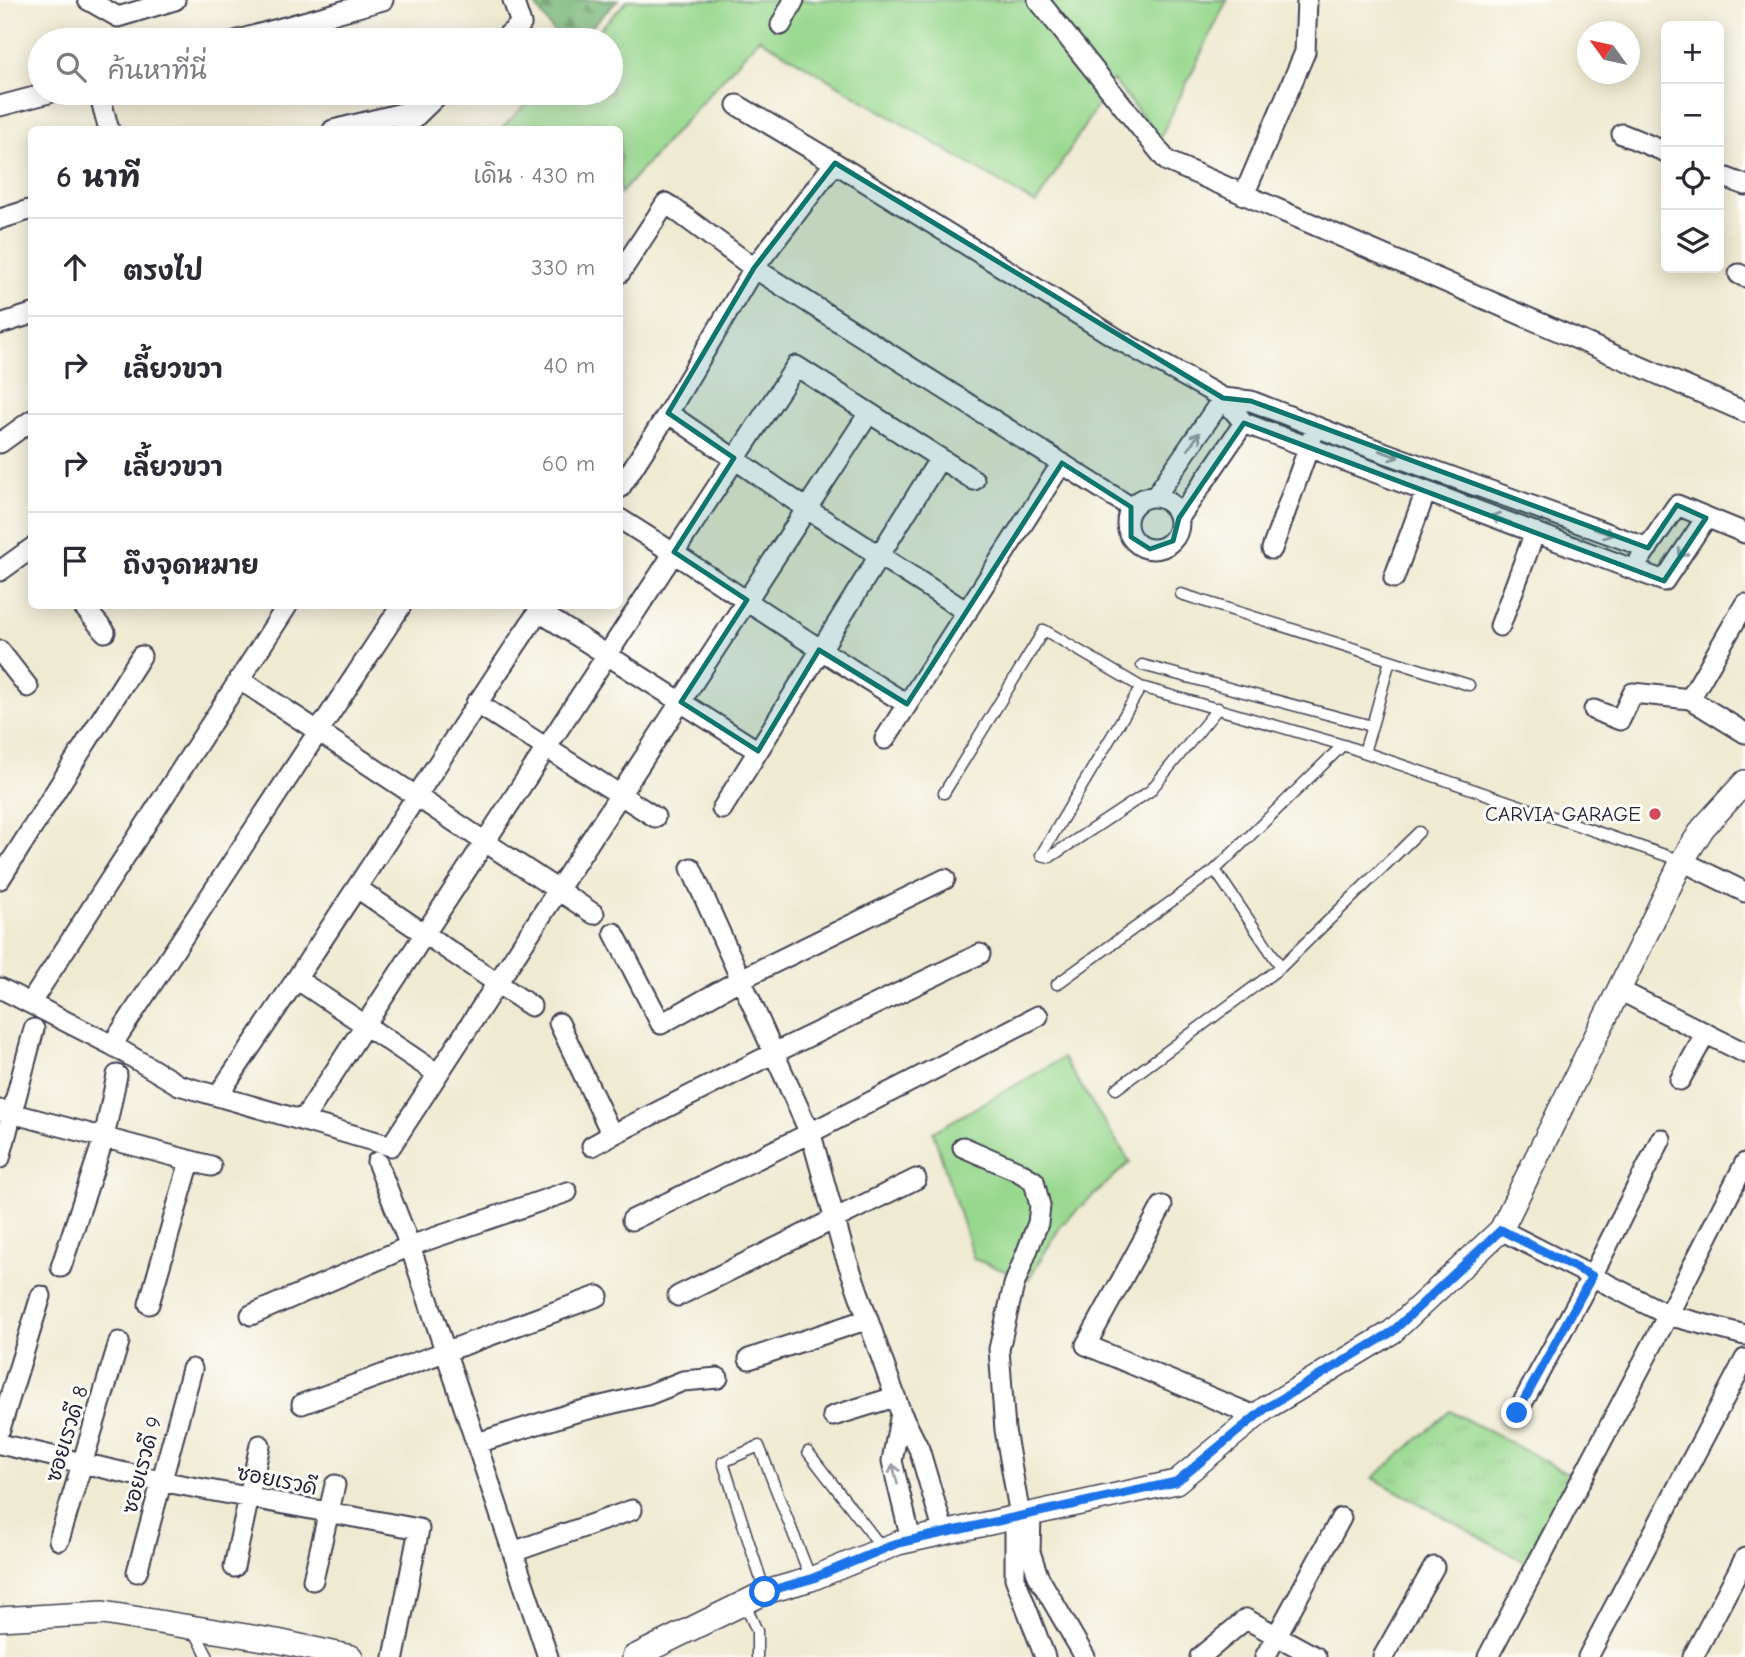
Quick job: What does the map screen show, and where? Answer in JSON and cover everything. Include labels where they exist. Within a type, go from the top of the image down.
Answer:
[{"type":"street","points":[[88,0],[118,17],[175,0]]},
{"type":"street","points":[[282,28],[383,0]]},
{"type":"street","points":[[513,0],[521,24],[516,28]]},
{"type":"street","points":[[781,25],[794,0]]},
{"type":"street","points":[[1038,0],[1167,161],[1745,412]]},
{"type":"street","points":[[1244,195],[1305,52],[1307,0]]},
{"type":"street","points":[[0,106],[28,99]]},
{"type":"street","points":[[102,105],[108,126]]},
{"type":"street","points":[[406,126],[426,105]]},
{"type":"street","points":[[737,105],[1121,341],[1223,398],[1244,423],[1664,581],[1706,517]]},
{"type":"street","points":[[349,126],[423,108]]},
{"type":"street","points":[[1622,134],[1661,150]]},
{"type":"street","points":[[623,483],[754,268],[835,163]]},
{"type":"street","points":[[1724,176],[1745,185]]},
{"type":"street","points":[[623,268],[666,203],[754,268],[1132,508]]},
{"type":"street","points":[[0,219],[28,210]]},
{"type":"street","points":[[0,324],[28,315]]},
{"type":"street","points":[[303,1120],[796,366],[974,480]]},
{"type":"street","points":[[1223,398],[1251,401],[1315,427],[1648,548]]},
{"type":"street","points":[[1155,497],[1223,398]]},
{"type":"street","points":[[668,413],[807,509],[967,612]]},
{"type":"street","points":[[0,988],[112,1045],[179,1084],[391,1146],[869,413]]},
{"type":"street","points":[[0,443],[28,423]]},
{"type":"street","points":[[1179,518],[1244,423]]},
{"type":"street","points":[[1272,549],[1315,427]]},
{"type":"street","points":[[722,809],[940,458]]},
{"type":"street","points":[[885,739],[1062,463]]},
{"type":"street","points":[[1394,578],[1426,491]]},
{"type":"street","points":[[1155,497],[1170,504],[1179,518],[1173,541],[1159,549],[1143,547],[1131,537],[1127,521],[1132,508],[1140,501],[1155,497]]},
{"type":"street","points":[[1634,569],[1677,505],[1745,533]]},
{"type":"street","points":[[623,521],[747,600],[819,650],[907,704]]},
{"type":"street","points":[[1500,626],[1535,532]]},
{"type":"street","points":[[0,571],[28,551]]},
{"type":"street","points":[[1690,699],[1745,604]]},
{"type":"street","points":[[86,609],[105,632]]},
{"type":"street","points":[[30,1002],[285,609]]},
{"type":"street","points":[[112,1045],[399,609]]},
{"type":"street","points":[[218,1095],[298,980],[539,609]]},
{"type":"street","points":[[541,609],[607,655],[758,751]]},
{"type":"street","points":[[0,651],[28,687]]},
{"type":"street","points":[[0,879],[141,656]]},
{"type":"street","points":[[240,679],[594,914]]},
{"type":"street","points":[[1594,710],[1620,720],[1633,693],[1690,699],[1745,733]]},
{"type":"street","points":[[476,703],[655,817]]},
{"type":"street","points":[[634,1657],[765,1592],[811,1579],[883,1549],[911,1540],[1176,1482],[1255,1416],[1392,1332],[1501,1230],[1682,861],[1703,828],[1745,782]]},
{"type":"street","points":[[1682,861],[1745,892]]},
{"type":"street","points":[[691,868],[810,1133],[868,1319],[898,1405],[919,1449],[943,1533]]},
{"type":"street","points":[[614,933],[661,1024],[741,979],[945,879]]},
{"type":"street","points":[[357,888],[531,1006]]},
{"type":"street","points":[[592,1146],[774,1053],[980,954]]},
{"type":"street","points":[[298,980],[438,1074]]},
{"type":"street","points":[[1619,990],[1745,1053]]},
{"type":"street","points":[[632,1220],[810,1133],[1038,1016]]},
{"type":"street","points":[[559,1023],[612,1135]]},
{"type":"street","points":[[0,1158],[6,1112],[34,1029]]},
{"type":"street","points":[[1680,1080],[1706,1033]]},
{"type":"street","points":[[61,1267],[104,1138],[117,1076]]},
{"type":"street","points":[[6,1112],[211,1166]]},
{"type":"street","points":[[1517,1413],[1592,1276],[1661,1139]]},
{"type":"street","points":[[963,1147],[1016,1170],[1034,1181],[1040,1206],[1038,1223],[1013,1285],[999,1349],[1005,1430],[1030,1552],[1038,1576],[1085,1657]]},
{"type":"street","points":[[149,1304],[190,1161]]},
{"type":"street","points":[[377,1162],[410,1245],[548,1657]]},
{"type":"street","points":[[1488,1657],[1745,1163]]},
{"type":"street","points":[[678,1296],[916,1179]]},
{"type":"street","points":[[251,1315],[410,1245],[567,1192]]},
{"type":"street","points":[[1162,1206],[1086,1345],[1255,1416]]},
{"type":"street","points":[[1501,1230],[1668,1315],[1745,1335]]},
{"type":"street","points":[[0,1429],[41,1296]]},
{"type":"street","points":[[302,1404],[597,1296]]},
{"type":"street","points":[[749,1359],[868,1319]]},
{"type":"street","name":"ซอยเรวดี 8","points":[[59,1540],[118,1342]]},
{"type":"street","points":[[1588,1657],[1745,1359]]},
{"type":"street","name":"ซอยเรวดี 9","points":[[137,1572],[192,1369]]},
{"type":"street","points":[[477,1443],[576,1412],[648,1395],[683,1381],[718,1378]]},
{"type":"street","points":[[833,1416],[898,1405]]},
{"type":"street","points":[[898,1405],[892,1461],[911,1540]]},
{"type":"street","name":"ซอยเรวดี","points":[[0,1444],[160,1481],[419,1529],[394,1657]]},
{"type":"street","points":[[234,1567],[260,1445]]},
{"type":"street","points":[[313,1580],[335,1485]]},
{"type":"street","points":[[513,1552],[632,1510]]},
{"type":"street","points":[[1022,1516],[1015,1578],[1045,1657]]},
{"type":"street","points":[[1265,1657],[1341,1518]]},
{"type":"street","points":[[1693,1657],[1745,1558]]},
{"type":"street","points":[[1383,1657],[1434,1567]]},
{"type":"street","points":[[0,1619],[103,1613],[277,1641],[351,1657]]},
{"type":"street","points":[[1200,1657],[1246,1619],[1316,1657]]},
{"type":"lane","points":[[1181,594],[1469,685]]},
{"type":"lane","points":[[944,793],[1044,630],[1141,687],[1343,744],[1682,861]]},
{"type":"lane","points":[[1364,752],[1390,660]]},
{"type":"lane","points":[[1142,665],[1372,726]]},
{"type":"lane","points":[[1141,687],[1041,855],[1050,857],[1150,791],[1218,708]]},
{"type":"lane","points":[[1057,984],[1215,870],[1343,744]]},
{"type":"lane","points":[[1116,1089],[1280,967],[1419,832]]},
{"type":"lane","points":[[1215,870],[1280,967]]},
{"type":"lane","points":[[765,1592],[723,1462],[759,1446],[811,1579]]},
{"type":"lane","points":[[808,1452],[883,1549]]},
{"type":"lane","points":[[744,1602],[757,1631],[757,1657]]},
{"type":"lane","points":[[193,1628],[208,1657]]},
{"type":"highlighted area","points":[[835,163],[1223,398],[1251,401],[1648,548],[1677,505],[1706,518],[1664,581],[1244,423],[1179,518],[1173,541],[1150,549],[1131,537],[1131,507],[1062,463],[907,704],[819,650],[758,751],[681,702],[747,600],[674,552],[734,458],[668,413],[754,268]]},
{"type":"green space","points":[[532,0],[618,0],[590,28],[551,28]]},
{"type":"green space","points":[[628,0],[1227,0],[1160,138],[1113,80],[1036,204],[759,38],[623,191],[623,126],[504,126],[525,105],[623,105],[623,28],[601,28]]},
{"type":"green space","points":[[1063,1058],[1130,1162],[1062,1224],[1028,1280],[974,1259],[933,1132]]},
{"type":"green space","points":[[1450,1411],[1575,1477],[1527,1563],[1373,1478]]},
{"type":"place","name":"CARVIA GARAGE","points":[[1655,814]]},
{"type":"route","points":[[765,1592],[811,1579],[898,1543],[1176,1482],[1266,1408],[1392,1332],[1501,1230],[1592,1276],[1517,1413]]}]
